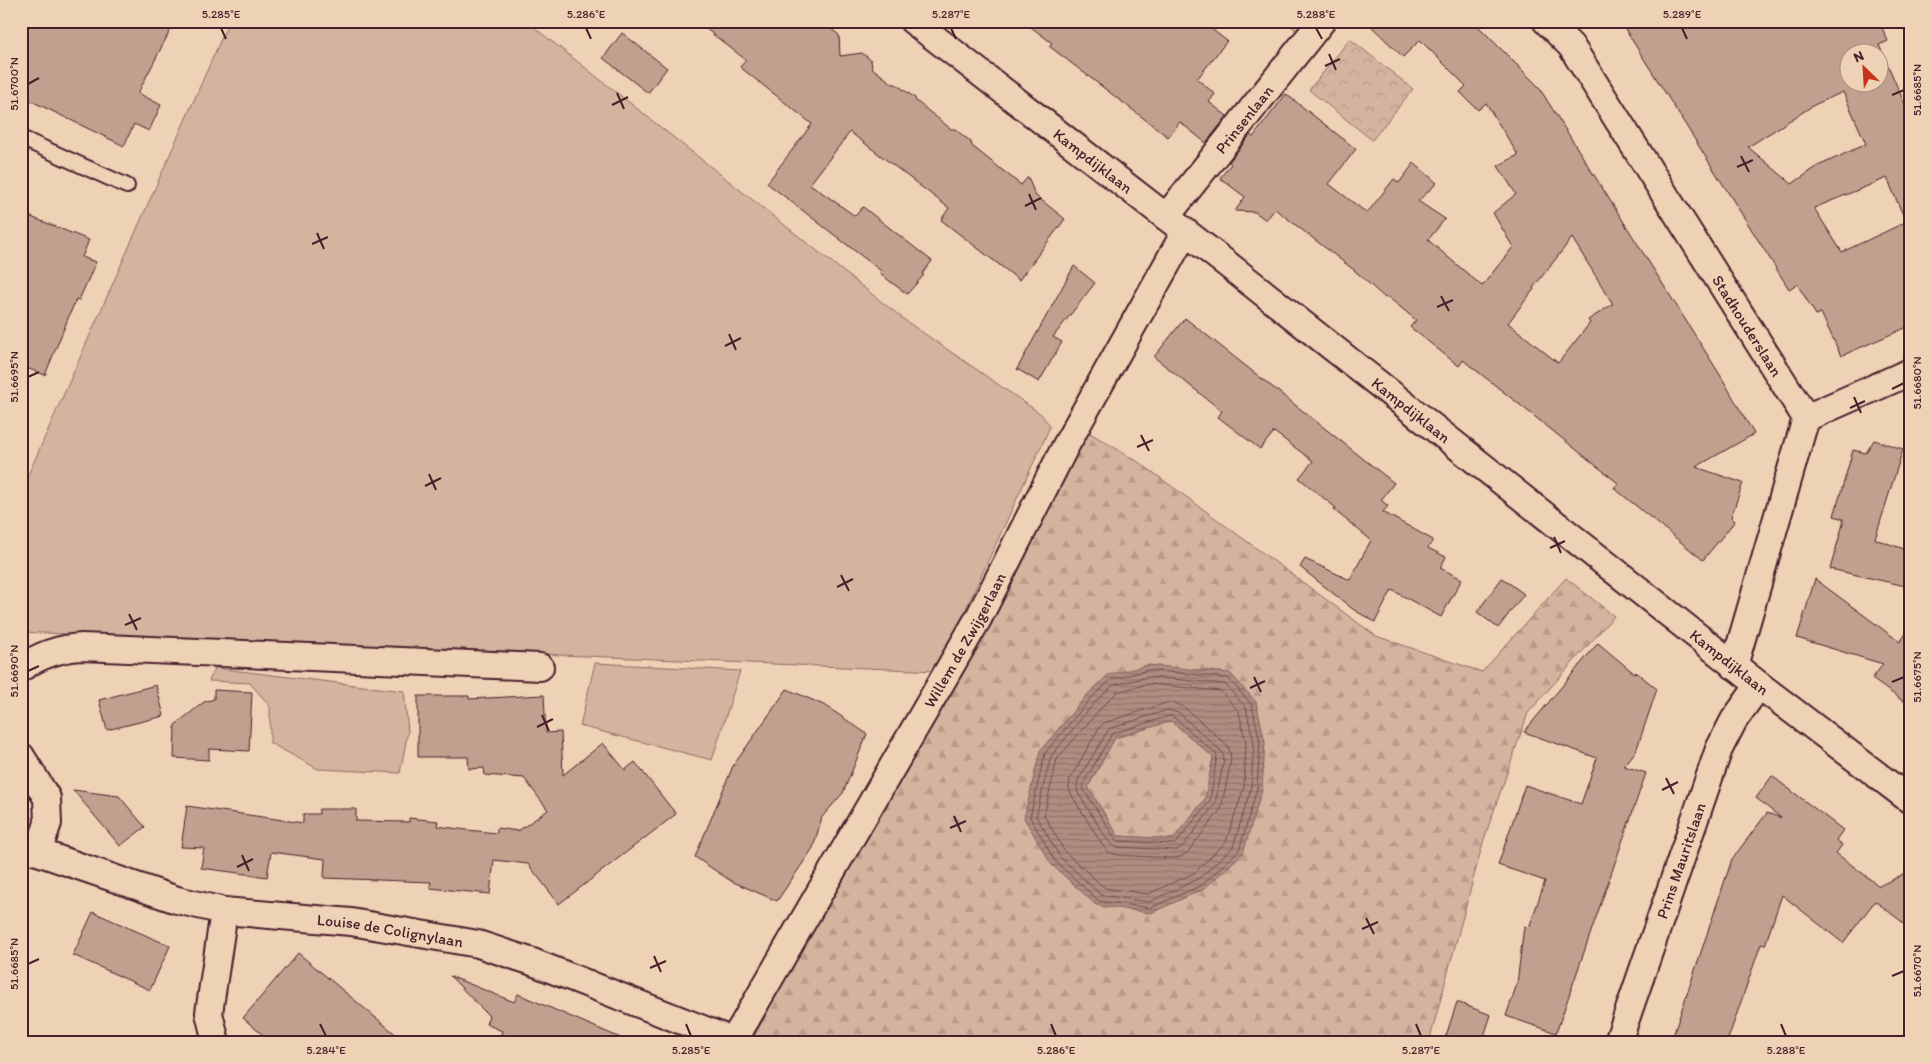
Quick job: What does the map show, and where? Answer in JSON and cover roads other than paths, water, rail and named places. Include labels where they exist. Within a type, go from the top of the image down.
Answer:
[{"type":"street","name":"Kampdijklaan","points":[[913,21],[1176,224],[1758,685],[1910,800]]},
{"type":"street","name":"Prinsenlaan","points":[[1176,224],[1322,21]]},
{"type":"street","name":"Stadhouderslaan","points":[[1546,21],[1571,46],[1806,418]]},
{"type":"street","name":"Willem de Zwijgerlaan","points":[[733,1041],[978,619],[1176,224]]},
{"type":"street","points":[[1734,666],[1806,418],[1910,372]]},
{"type":"street","points":[[21,668],[43,655],[63,648],[82,647],[540,667]]},
{"type":"street","name":"Prins Mauritslaan","points":[[1618,1042],[1720,749],[1734,720],[1758,685]]},
{"type":"street","name":"Louise de Colignylaan","points":[[21,756],[47,798],[48,823],[30,851],[177,900],[224,911],[351,922],[478,944],[530,961],[733,1041]]},
{"type":"street","points":[[216,1042],[209,1013],[224,911]]},
{"type":"lane","points":[[21,138],[127,186]]},
{"type":"water","points":[[1148,665],[1230,673],[1256,702],[1265,742],[1262,790],[1243,853],[1204,889],[1151,913],[1096,905],[1051,864],[1024,818],[1040,751],[1087,695],[1108,675]],"holes":[[[1171,721],[1213,757],[1205,799],[1173,839],[1118,836],[1088,787],[1115,738]]]}]
